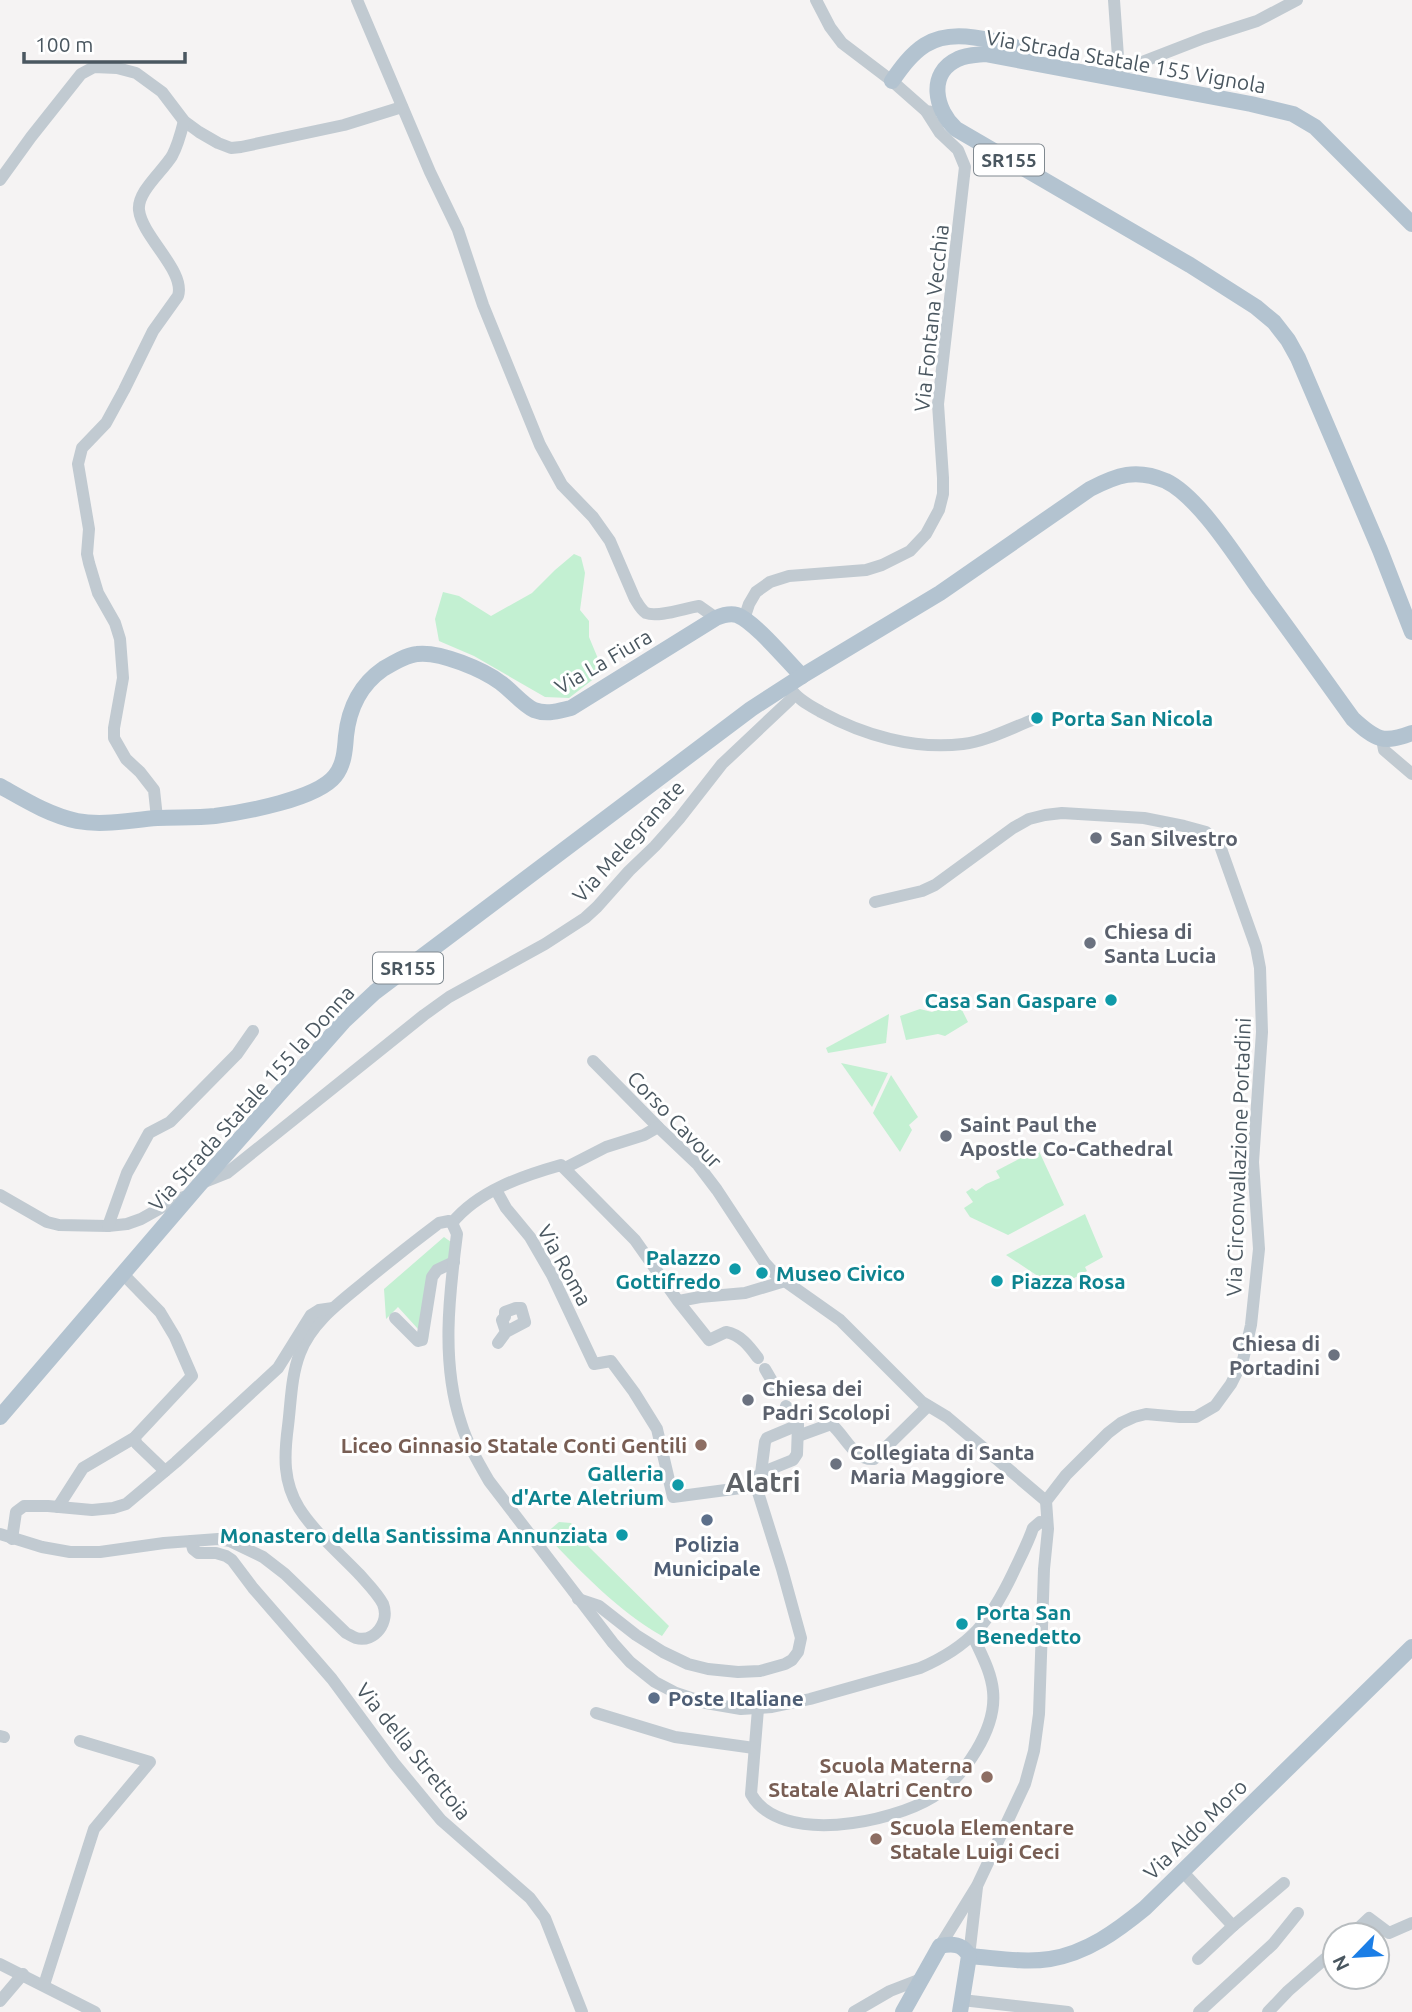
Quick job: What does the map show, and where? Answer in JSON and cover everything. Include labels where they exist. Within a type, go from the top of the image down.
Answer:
[{"type":"main road","points":[[892,81],[906,61],[923,46],[938,38],[974,37],[1013,45],[1024,60]]},
{"type":"main road","name":"Via Strada Statale 155 Vignola","points":[[943,114],[937,92],[938,80],[944,70],[956,60],[968,55],[985,54],[1114,74],[1251,104],[1293,114],[1315,127],[1412,224]]},
{"type":"main road","name":"SR155","points":[[943,114],[956,129],[1190,265],[1274,321],[1298,358],[1412,632]]},
{"type":"main road","name":"Via Strada Statale 155 la Donna","points":[[3,1404],[44,1363],[344,1021],[375,992],[751,709],[940,593],[1110,478],[1128,473],[1148,475],[1183,492],[1200,509],[1353,719],[1367,732],[1382,739]]},
{"type":"main road","points":[[716,618],[730,614],[744,619],[771,643],[794,685]]},
{"type":"main road","name":"Via La Fiura","points":[[0,786],[38,808],[76,821],[96,824],[215,816],[269,806],[325,786],[336,776],[344,761],[347,727],[354,701],[372,677],[394,662],[417,654],[441,656],[498,681],[534,710],[551,713],[571,708],[716,618]]},
{"type":"main road","points":[[1382,739],[1394,740],[1412,733]]},
{"type":"main road","name":"Via Aldo Moro","points":[[940,1946],[950,1943],[960,1945],[969,1956],[1018,1960],[1047,1959],[1084,1949],[1122,1927],[1412,1647]]},
{"type":"main road","points":[[903,2012],[940,1946]]},
{"type":"main road","points":[[963,2007],[969,1956]]},
{"type":"street","points":[[357,0],[429,172],[458,230],[483,305],[540,445],[562,485],[593,517],[610,541],[640,608],[657,615],[699,606],[716,618]]},
{"type":"street","name":"Via Fontana Vecchia","points":[[744,619],[756,592],[770,582],[789,576],[866,570],[910,551],[926,534],[939,510],[943,494],[938,404],[965,167],[958,150],[940,133],[926,111],[842,43],[816,0]]},
{"type":"street","points":[[1114,0],[1114,74],[1204,38],[1257,21],[1297,0]]},
{"type":"street","points":[[0,180],[81,74],[94,67],[117,68],[136,73],[162,92],[184,121],[218,143],[231,148],[344,125],[402,107]]},
{"type":"street","points":[[926,111],[943,114]]},
{"type":"street","points":[[156,818],[154,790],[126,759],[114,738],[122,678],[120,639],[116,623],[98,593],[89,563],[89,529],[78,464],[82,448],[106,423],[153,331],[178,296],[177,281],[142,224],[139,203],[140,197],[173,154],[184,121]]},
{"type":"street","points":[[794,685],[825,714],[861,731],[918,744],[961,744],[978,741],[1035,719]]},
{"type":"street","name":"Via Melegranate","points":[[0,1195],[47,1223],[59,1226],[108,1226],[141,1219],[227,1173],[424,1015],[585,918],[663,837],[722,764],[790,700],[794,685]]},
{"type":"street","points":[[1382,739],[1384,750],[1412,774]]},
{"type":"street","name":"Via Circonvallazione Portadini","points":[[875,902],[922,891],[934,885],[1013,828],[1045,814],[1144,818],[1198,830],[1210,834],[1219,843],[1256,947],[1259,959],[1262,1032],[1253,1162],[1259,1249],[1251,1325],[1243,1360],[1231,1384],[1215,1406],[1196,1417],[1146,1414],[1134,1417],[1108,1433],[1066,1475],[1046,1501]]},
{"type":"street","points":[[108,1226],[127,1173],[149,1133],[170,1122],[237,1054],[253,1031]]},
{"type":"street","name":"Corso Cavour","points":[[593,1061],[698,1165],[765,1263],[782,1282],[840,1320],[916,1396],[947,1417],[1046,1501]]},
{"type":"street","points":[[565,1168],[606,1147],[644,1135],[658,1127]]},
{"type":"street","points":[[452,1223],[465,1208],[496,1189],[561,1165],[635,1240],[709,1340],[726,1332],[742,1339],[779,1393]]},
{"type":"street","name":"Via Roma","points":[[496,1189],[506,1208],[530,1237],[552,1275],[594,1364],[611,1361],[657,1429],[673,1497],[755,1486]]},
{"type":"street","points":[[333,1308],[319,1310],[311,1315],[278,1368],[126,1504],[92,1510],[24,1506],[16,1511],[6,1536],[42,1548],[70,1552],[100,1552],[133,1546],[218,1539],[230,1541],[263,1557],[285,1574],[346,1633],[357,1638],[368,1638],[377,1633],[383,1625],[384,1605],[306,1518],[290,1491],[286,1478],[285,1450],[296,1366],[300,1351],[309,1335],[333,1308],[439,1223],[452,1223]]},
{"type":"street","points":[[452,1223],[457,1234],[448,1340],[451,1377],[466,1438],[489,1481],[594,1621],[630,1662],[655,1682],[676,1693],[726,1707],[758,1709],[810,1699],[920,1668],[938,1660],[973,1636],[988,1619],[1002,1597],[1033,1528],[1040,1522],[1047,1524]]},
{"type":"street","points":[[395,1318],[418,1341],[422,1340],[432,1277],[437,1270],[454,1262]]},
{"type":"street","points":[[58,1507],[83,1468],[134,1438],[192,1377],[175,1337],[160,1312],[122,1273]]},
{"type":"street","points":[[679,1301],[745,1293],[782,1282]]},
{"type":"street","points":[[498,1343],[506,1332]]},
{"type":"street","points":[[578,1599],[598,1606],[636,1635],[688,1664],[738,1672],[777,1668],[792,1660],[798,1652],[801,1638],[755,1486],[761,1473],[796,1457],[798,1430],[786,1406]]},
{"type":"street","points":[[761,1473],[767,1438],[831,1424],[859,1455],[872,1459],[928,1406]]},
{"type":"street","points":[[134,1438],[165,1471]]},
{"type":"street","points":[[940,1946],[977,1886],[1025,1784],[1034,1751],[1039,1714],[1046,1501]]},
{"type":"street","name":"Via della Strettoia","points":[[191,1541],[193,1549],[198,1553],[216,1553],[232,1560],[332,1679],[394,1763],[441,1820],[530,1898],[545,1919],[582,2012]]},
{"type":"street","points":[[594,1621],[597,1612],[606,1611]]},
{"type":"street","points":[[758,1709],[751,1794],[763,1809],[780,1818],[812,1825],[843,1826],[900,1811],[931,1798],[945,1788],[985,1737],[993,1692],[991,1677],[973,1636]]},
{"type":"street","points":[[596,1713],[675,1737],[754,1748]]},
{"type":"street","points":[[44,1985],[94,1829],[150,1762],[80,1741]]},
{"type":"street","points":[[1182,1871],[1233,1926]]},
{"type":"street","points":[[1198,1959],[1284,1883]]},
{"type":"street","points":[[969,1956],[977,1886]]},
{"type":"street","points":[[1199,2012],[1273,1944],[1298,1913]]},
{"type":"street","points":[[1391,1932],[1412,1923]]},
{"type":"street","points":[[1268,2012],[1321,1962]]},
{"type":"street","points":[[0,1964],[94,2012]]},
{"type":"street","points":[[0,2001],[23,1974]]},
{"type":"street","points":[[854,2012],[890,1990],[921,1979]]},
{"type":"street","points":[[963,2007],[1068,2012]]},
{"type":"green space","points":[[574,554],[581,557],[585,573],[580,610],[589,621],[589,637],[599,661],[600,674],[569,698],[545,697],[474,656],[439,641],[435,619],[443,592],[459,596],[491,616],[532,593]]},
{"type":"green space","points":[[956,1003],[968,1022],[945,1036],[938,1034],[906,1040],[900,1016],[920,1009],[932,1012]]},
{"type":"green space","points":[[889,1014],[886,1043],[828,1053],[826,1048]]},
{"type":"green space","points":[[841,1063],[888,1073],[872,1107]]},
{"type":"green space","points":[[891,1075],[918,1117],[909,1125],[912,1130],[900,1152],[873,1113]]},
{"type":"green space","points":[[1038,1149],[1064,1205],[1008,1235],[970,1217],[964,1208],[973,1202],[966,1192],[972,1188],[976,1191],[1000,1178],[996,1171]]},
{"type":"green space","points":[[1085,1214],[1103,1257],[1085,1267],[1087,1271],[1056,1288],[1006,1255]]},
{"type":"green space","points":[[444,1237],[451,1242],[450,1256],[433,1280],[428,1340],[398,1307],[386,1319],[384,1289]]},
{"type":"green space","points":[[559,1522],[571,1523],[588,1546],[669,1626],[662,1636],[615,1602],[545,1534]]},
{"type":"place","name":"Porta San Nicola","points":[[1037,718]]},
{"type":"place","name":"San Silvestro","points":[[1096,838]]},
{"type":"place","name":"Chiesa di Santa Lucia","points":[[1090,943]]},
{"type":"place","name":"Casa San Gaspare","points":[[1111,1000]]},
{"type":"place","name":"Saint Paul the Apostle Co-Cathedral","points":[[946,1136]]},
{"type":"place","name":"Palazzo Gottifredo","points":[[735,1269]]},
{"type":"place","name":"Museo Civico","points":[[762,1273]]},
{"type":"place","name":"Piazza Rosa","points":[[997,1281]]},
{"type":"place","name":"Chiesa di Portadini","points":[[1334,1355]]},
{"type":"place","name":"Chiesa dei Padri Scolopi","points":[[748,1400]]},
{"type":"place","name":"Liceo Ginnasio Statale Conti Gentili","points":[[701,1445]]},
{"type":"place","name":"Collegiata di Santa Maria Maggiore","points":[[836,1464]]},
{"type":"place","name":"Galleria d'Arte Aletrium","points":[[678,1485]]},
{"type":"place","name":"Polizia Municipale","points":[[707,1520]]},
{"type":"place","name":"Monastero della Santissima Annunziata","points":[[622,1535]]},
{"type":"place","name":"Porta San Benedetto","points":[[962,1624]]},
{"type":"place","name":"Poste Italiane","points":[[654,1698]]},
{"type":"place","name":"Scuola Materna Statale Alatri Centro","points":[[987,1777]]},
{"type":"place","name":"Scuola Elementare Statale Luigi Ceci","points":[[876,1839]]},
{"type":"district","name":"Alatri","points":[[763,1481]]}]
